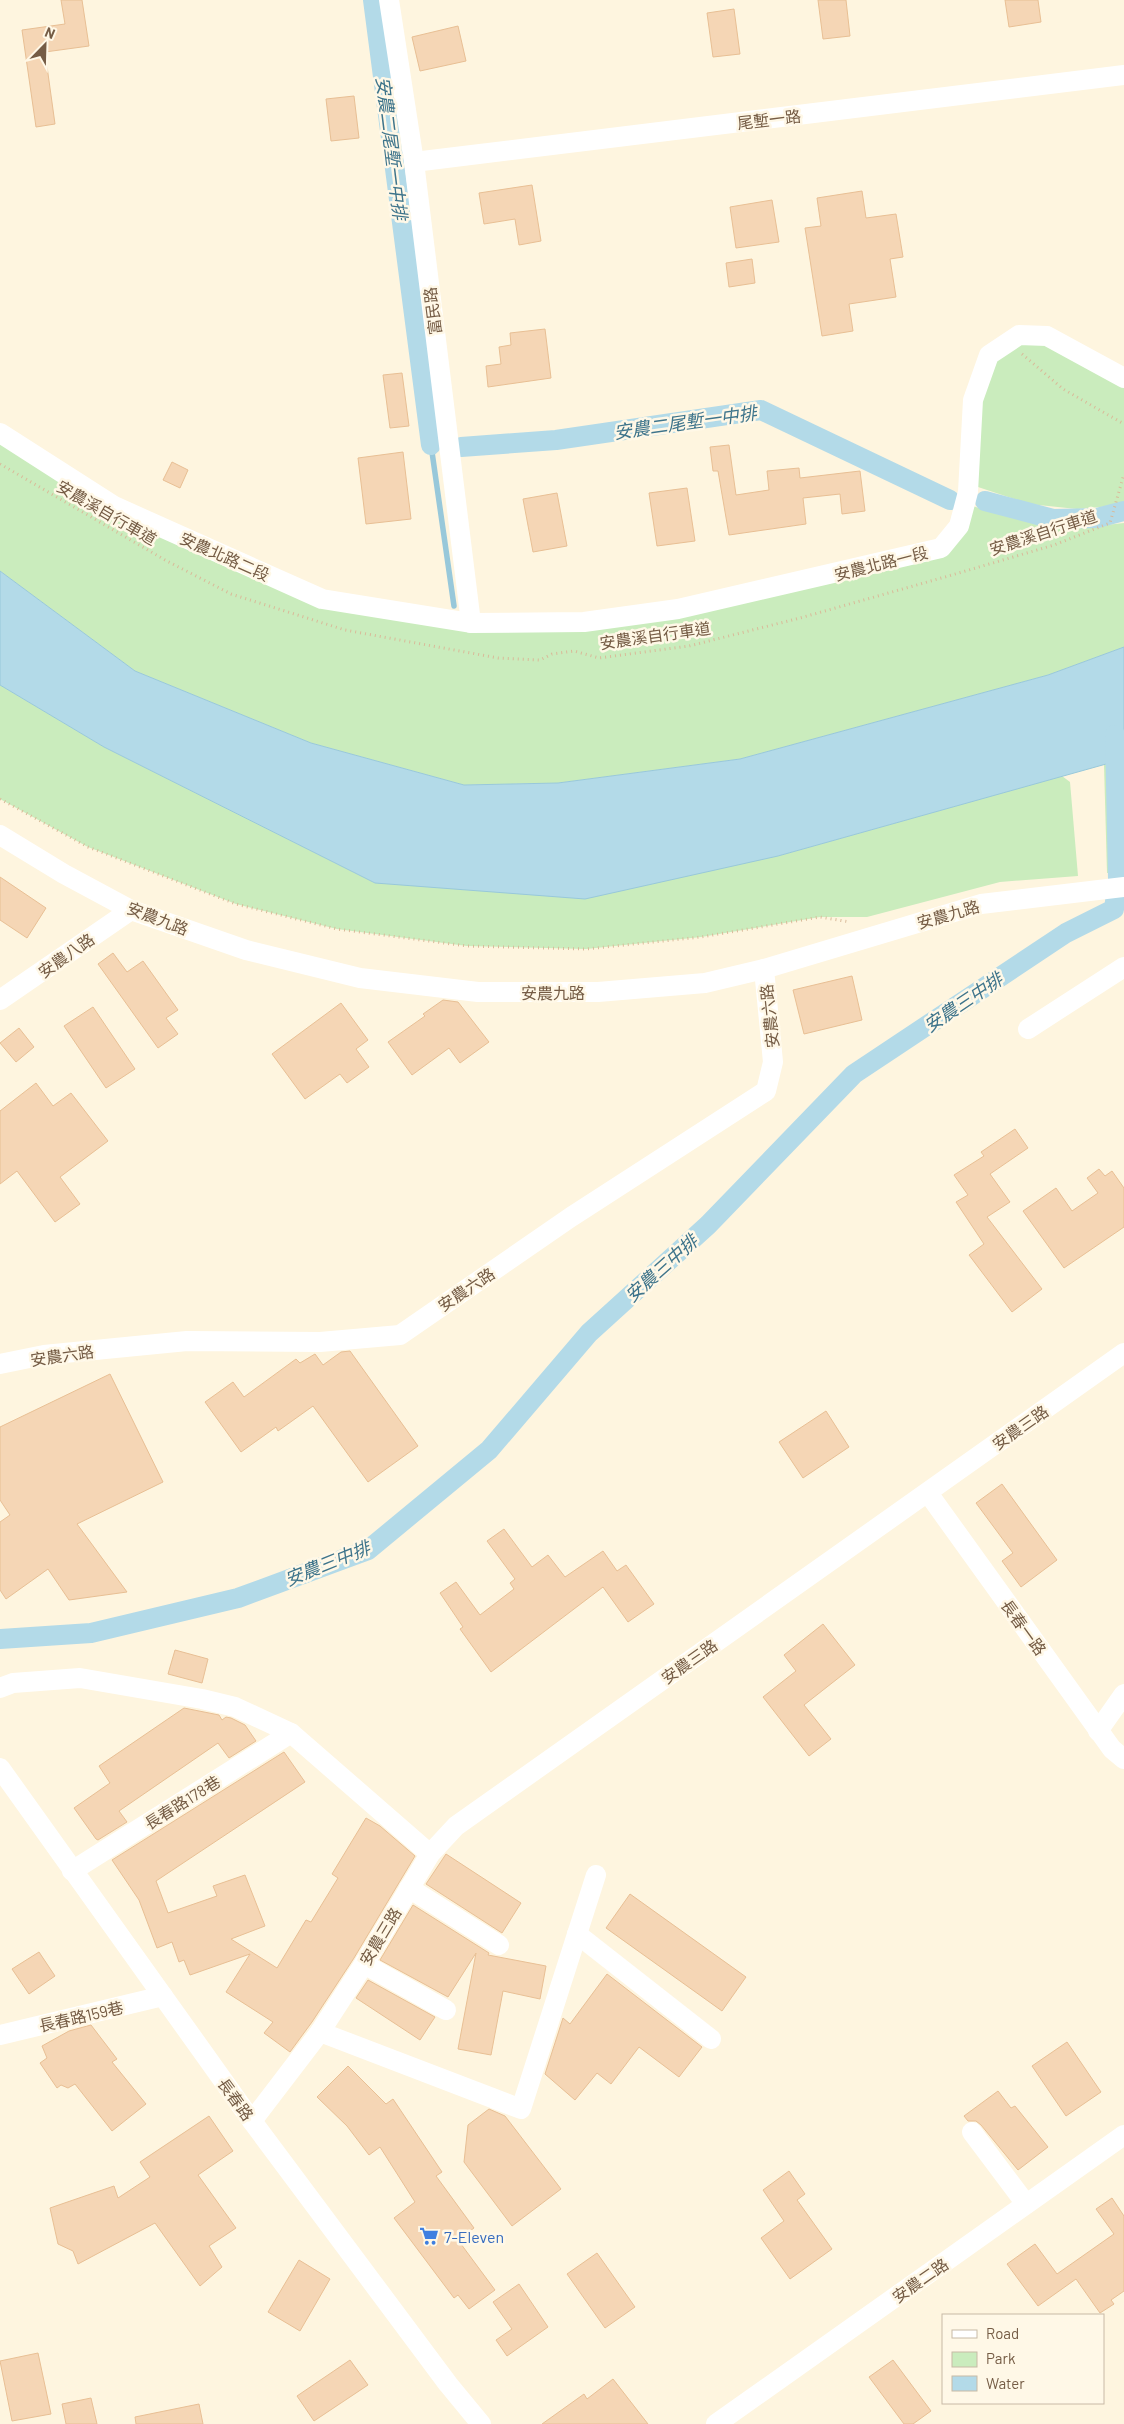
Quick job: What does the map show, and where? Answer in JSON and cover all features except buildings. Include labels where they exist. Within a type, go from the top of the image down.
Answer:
[{"type":"street","name":"富民路","points":[[389,0],[414,162],[470,623]]},
{"type":"street","name":"尾塹一路","points":[[414,162],[1124,75]]},
{"type":"street","name":"安農北路一段","points":[[470,623],[584,622],[678,609],[941,548],[959,526],[968,492],[973,400],[989,355],[1019,336],[1047,336],[1124,378]]},
{"type":"street","name":"安農北路二段","points":[[0,433],[114,506],[322,599],[470,623]]},
{"type":"street","name":"安農九路","points":[[0,835],[131,910],[246,950],[351,976],[478,992],[598,992],[705,983],[764,969],[981,904],[1124,887]]},
{"type":"street","name":"安農八路","points":[[0,1000],[131,910]]},
{"type":"street","points":[[1028,1029],[1124,967]]},
{"type":"street","name":"安農六路","points":[[0,1364],[44,1355],[187,1340],[320,1342],[400,1335],[571,1218],[766,1091],[773,1062],[764,969]]},
{"type":"street","name":"安農三路","points":[[252,2121],[320,2032],[364,1964],[430,1854],[456,1826],[1124,1353]]},
{"type":"street","name":"長春一路","points":[[928,1493],[1098,1731],[1112,1749],[1124,1759]]},
{"type":"street","points":[[0,1688],[13,1683],[80,1678],[202,1698],[235,1707],[291,1733],[430,1854]]},
{"type":"street","points":[[1098,1731],[1124,1694]]},
{"type":"street","name":"長春路178巷","points":[[72,1871],[291,1733]]},
{"type":"street","name":"長春路","points":[[0,1768],[252,2121],[448,2384],[481,2424]]},
{"type":"street","points":[[320,2032],[521,2109],[596,1875]]},
{"type":"street","points":[[409,1888],[499,1945]]},
{"type":"street","points":[[577,1934],[711,2040]]},
{"type":"street","points":[[364,1964],[446,2010]]},
{"type":"street","name":"長春路159巷","points":[[0,2035],[163,1996]]},
{"type":"street","points":[[972,2132],[1026,2204]]},
{"type":"street","name":"安農二路","points":[[716,2424],[1124,2135]]},
{"type":"path","points":[[1008,343],[1064,389],[1124,424]]},
{"type":"path","name":"安農溪自行車道","points":[[0,464],[165,560],[232,594],[345,630],[498,658],[540,660],[552,654],[574,651],[600,658],[690,646],[800,618],[1054,545],[1110,523],[1124,474]]},
{"type":"path","points":[[0,799],[88,847],[217,897],[236,904],[338,929],[467,946],[586,949],[701,937],[820,917],[857,923]]},
{"type":"green space","points":[[1019,335],[1124,378],[1124,505],[1077,509],[1029,504],[969,484],[989,355]]},
{"type":"green space","points":[[0,433],[114,506],[322,599],[471,623],[584,622],[941,548],[965,504],[1022,520],[1079,528],[1124,523],[1124,647],[1048,675],[740,759],[558,783],[464,785],[311,743],[135,671],[0,571]]},
{"type":"green space","points":[[0,685],[104,747],[375,883],[778,856],[1062,776],[1070,782],[1078,876],[1000,882],[867,917],[820,917],[701,937],[586,949],[467,946],[337,929],[236,904],[88,847],[0,799]]},
{"type":"green space","points":[[1124,759],[1124,872],[1107,873],[1104,765]]},
{"type":"water","points":[[0,571],[135,671],[311,743],[464,785],[558,783],[740,759],[1048,675],[1124,647],[1124,759],[778,856],[585,899],[375,883],[104,747],[0,685]]},
{"type":"waterway","name":"安農二尾塹一中排","points":[[373,0],[431,445]]},
{"type":"waterway","name":"安農二尾塹一中排","points":[[461,447],[556,440],[761,410],[950,500]]},
{"type":"waterway","points":[[431,445],[454,606]]},
{"type":"waterway","name":"安農二尾塹一中排","points":[[985,501],[1053,519],[1097,518],[1124,511]]},
{"type":"waterway","name":"安農三中排","points":[[0,1639],[91,1633],[238,1598],[368,1550],[489,1450],[589,1333],[708,1225],[854,1074],[1066,933],[1114,909],[1118,879],[1115,735]]},
{"type":"place","name":"7-Eleven","points":[[429,2236]]}]
